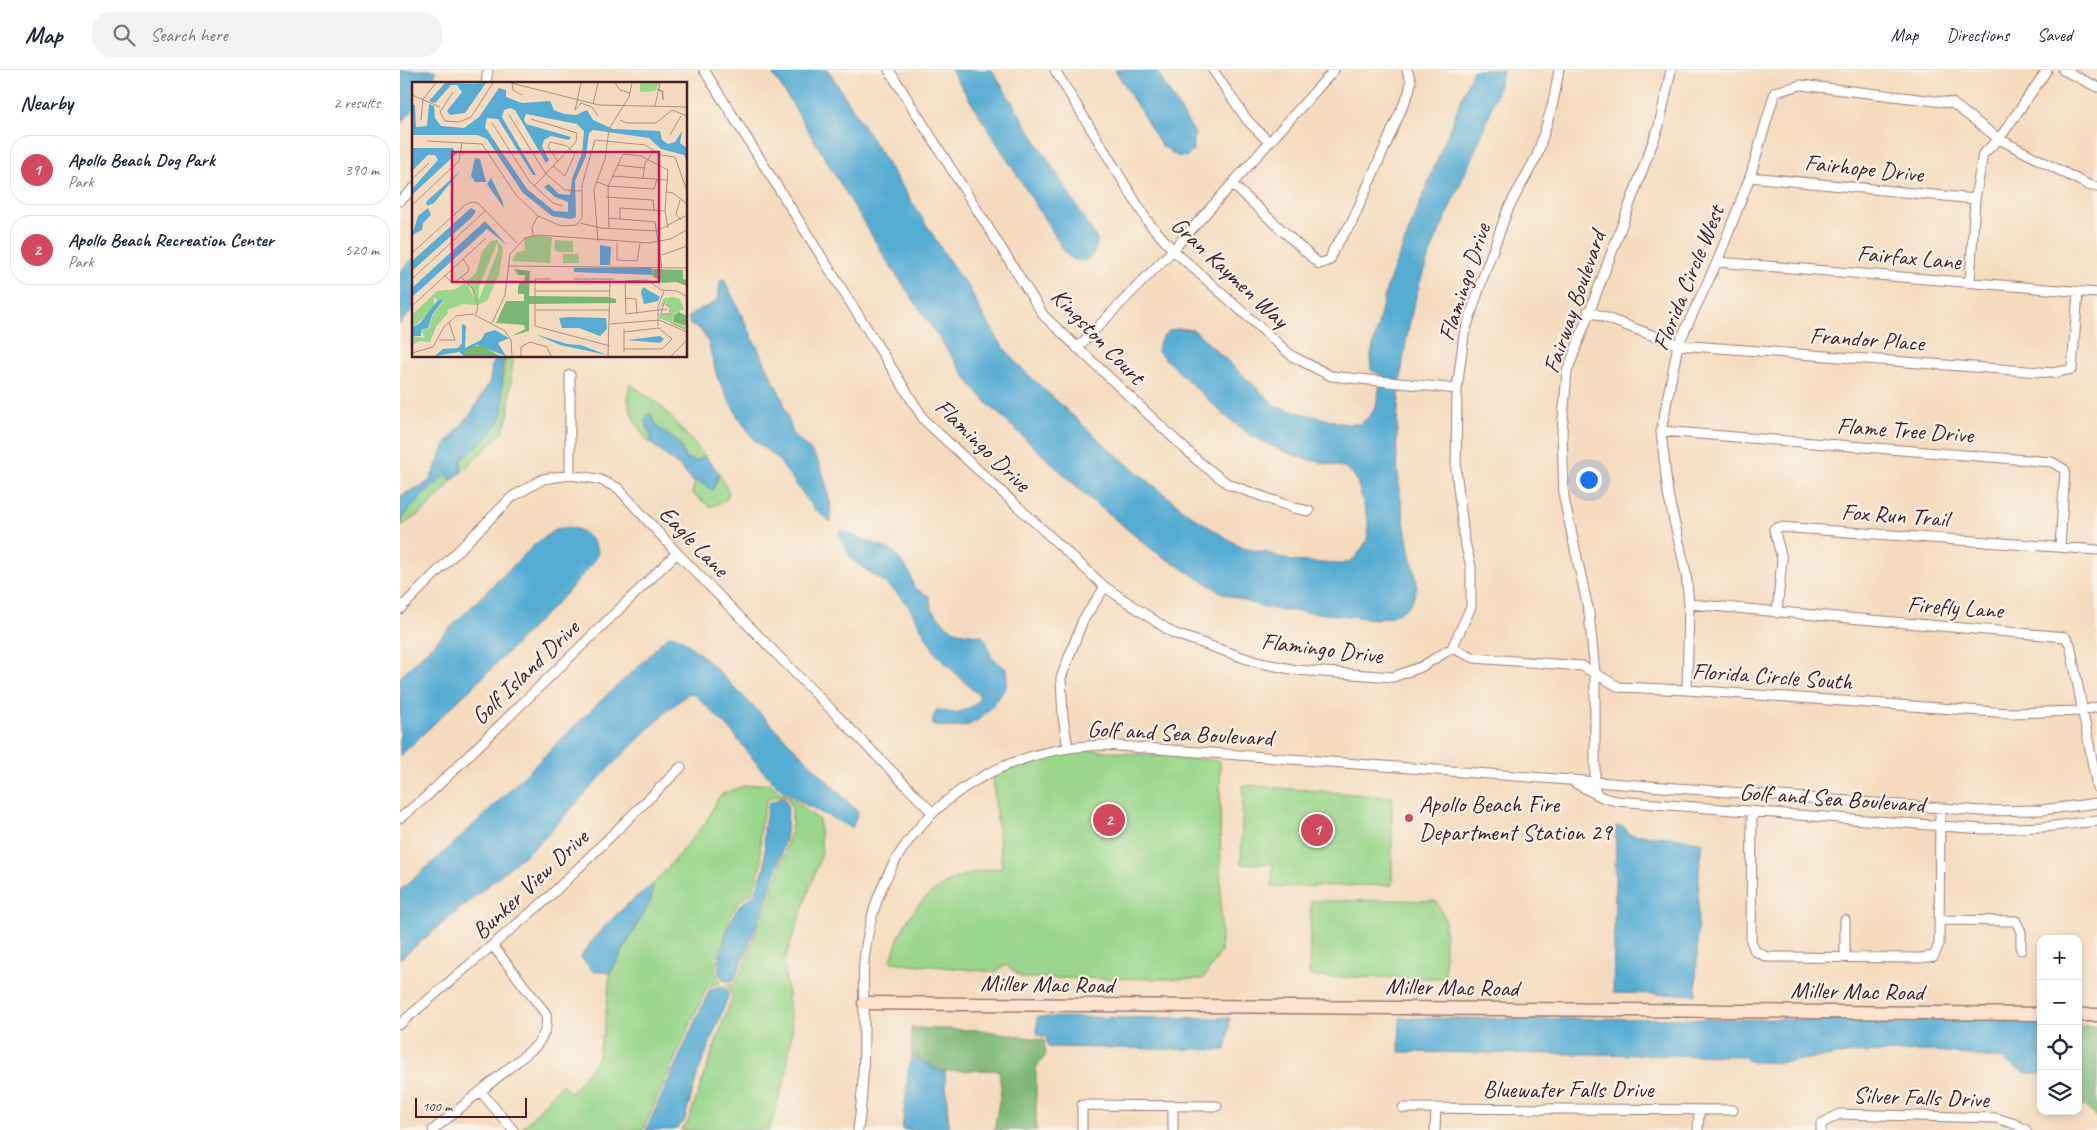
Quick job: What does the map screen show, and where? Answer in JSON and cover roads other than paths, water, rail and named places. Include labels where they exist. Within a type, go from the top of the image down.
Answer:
[{"type":"street","name":"Flamingo Drive","points":[[704,70],[925,421],[1105,587],[1174,633],[1256,662],[1296,670],[1393,677],[1421,667],[1452,648],[1471,607],[1471,567],[1464,538],[1456,469],[1457,389],[1464,335],[1508,209],[1537,156],[1553,103],[1559,70]]},
{"type":"street","name":"Kingston Court","points":[[889,70],[1044,316],[1198,461],[1228,484],[1294,508],[1309,511]]},
{"type":"street","name":"Gran Kaymen Way","points":[[1055,70],[1148,222],[1173,250],[1292,356],[1332,376],[1457,389]]},
{"type":"street","points":[[1213,70],[1247,120],[1268,142]]},
{"type":"street","points":[[1077,348],[1173,250],[1334,70]]},
{"type":"street","points":[[1232,184],[1319,264],[1330,260],[1333,250],[1352,222],[1409,92],[1411,81],[1407,70]]},
{"type":"street","name":"Fairway Boulevard","points":[[1595,792],[1595,673],[1589,613],[1564,498],[1562,431],[1566,372],[1659,126],[1671,70]]},
{"type":"street","points":[[1970,282],[1975,199],[1983,154],[1999,139],[2047,70]]},
{"type":"street","points":[[2064,70],[2097,87]]},
{"type":"street","name":"Florida Circle West","points":[[1687,690],[1689,604],[1686,573],[1668,494],[1662,431],[1678,345],[1717,262],[1750,177],[1775,92],[1801,85],[1952,103],[1999,139]]},
{"type":"street","points":[[1999,139],[2088,185],[2097,186]]},
{"type":"street","name":"Fairhope Drive","points":[[1750,177],[1975,199]]},
{"type":"street","points":[[400,202],[412,190]]},
{"type":"street","name":"Fairfax Lane","points":[[1717,262],[2097,293]]},
{"type":"street","name":"Frandor Place","points":[[1588,311],[1678,345],[2053,373],[2072,369],[2078,292]]},
{"type":"street","points":[[570,375],[570,476]]},
{"type":"street","name":"Flame Tree Drive","points":[[1662,431],[2052,462],[2065,470],[2060,547]]},
{"type":"street","name":"Eagle Lane","points":[[400,609],[512,497],[543,479],[570,476],[598,479],[618,488],[677,553],[933,813]]},
{"type":"street","name":"Fox Run Trail","points":[[1777,613],[1782,559],[1774,530],[1780,527],[2097,550]]},
{"type":"street","name":"Golf Island Drive","points":[[400,818],[427,796],[677,553]]},
{"type":"street","points":[[1068,748],[1063,717],[1061,678],[1083,620],[1105,587]]},
{"type":"street","name":"Firefly Lane","points":[[1689,604],[2065,637],[2070,644],[2097,787]]},
{"type":"street","name":"Florida Circle South","points":[[1452,648],[1474,658],[1582,666],[1619,687],[1687,690],[2008,713],[2082,711],[2097,707]]},
{"type":"street","name":"Golf and Sea Boulevard","points":[[858,1130],[864,1060],[864,955],[870,921],[884,883],[905,846],[933,813],[980,776],[1020,759],[1068,748],[1104,745],[1940,808],[2013,811],[2097,803]]},
{"type":"street","name":"Bunker View Drive","points":[[400,1024],[549,897],[681,767]]},
{"type":"street","name":"Golf and Sea Boulevard","points":[[1568,781],[1595,792],[1604,798],[1616,801],[1752,812],[1940,826],[2018,829],[2097,821]]},
{"type":"street","points":[[1752,812],[1751,941],[1756,951],[1767,957],[1921,958],[1934,956],[1939,944],[1940,808]]},
{"type":"street","points":[[1845,920],[1845,958]]},
{"type":"street","points":[[1939,920],[2016,921],[2021,932],[2021,950]]},
{"type":"street","points":[[433,1130],[536,1046],[548,1024],[546,1014],[540,1004],[493,946]]},
{"type":"street","name":"Miller Mac Road","points":[[864,1003],[2037,1014]]},
{"type":"street","points":[[2082,1015],[2097,1015]]},
{"type":"street","points":[[481,1092],[513,1130]]},
{"type":"street","points":[[1082,1130],[1082,1105],[1217,1106]]},
{"type":"street","points":[[1173,1106],[1173,1130]]},
{"type":"street","name":"Bluewater Falls Drive","points":[[1403,1108],[1733,1110]]},
{"type":"street","points":[[1436,1108],[1436,1130]]},
{"type":"street","points":[[1698,1130],[1699,1110]]},
{"type":"street","name":"Silver Falls Drive","points":[[1821,1130],[1821,1124],[1839,1114],[1996,1118],[2026,1130]]},
{"type":"water","points":[[400,70],[435,70],[435,82],[412,82],[412,111],[400,124]]},
{"type":"water","points":[[770,70],[828,70],[959,276],[969,287],[982,314],[1002,345],[1021,368],[1109,449],[1189,514],[1242,548],[1264,552],[1292,561],[1340,564],[1355,558],[1366,542],[1368,535],[1368,520],[1357,481],[1353,474],[1346,468],[1306,459],[1275,448],[1250,435],[1223,414],[1157,351],[1159,343],[1166,333],[1175,329],[1194,330],[1277,407],[1345,424],[1360,424],[1370,416],[1376,406],[1382,375],[1371,370],[1370,359],[1387,286],[1473,70],[1503,70],[1480,140],[1440,229],[1423,273],[1411,317],[1400,386],[1397,445],[1402,505],[1417,585],[1414,597],[1407,608],[1397,614],[1377,619],[1266,608],[1224,594],[1154,551],[1089,498],[988,404],[969,382],[887,261]]},
{"type":"water","points":[[951,70],[992,70],[1097,239],[1095,251],[1088,259],[1078,261],[1067,255]]},
{"type":"water","points":[[1115,70],[1156,70],[1195,134],[1192,152],[1186,157],[1177,156],[1162,146]]},
{"type":"water","points":[[412,260],[412,309],[400,324],[400,271]]},
{"type":"water","points":[[724,279],[782,398],[793,434],[817,459],[830,502],[831,522],[814,509],[777,458],[755,441],[738,417],[717,377],[708,342],[700,329],[690,325],[688,318],[691,315],[718,299],[720,281]]},
{"type":"water","points":[[496,358],[504,358],[502,373],[503,409],[497,425],[461,461],[461,473],[452,480],[446,475],[419,499],[406,514],[400,526],[400,496],[429,482],[445,445],[472,412],[490,381],[492,366]]},
{"type":"water","points":[[650,413],[658,428],[679,442],[685,458],[696,461],[705,456],[719,473],[713,490],[695,480],[693,482],[681,468],[649,442],[652,439],[644,419]]},
{"type":"water","points":[[569,527],[583,532],[590,538],[598,551],[596,559],[564,596],[400,756],[400,677],[534,545],[556,529]]},
{"type":"water","points":[[840,530],[893,551],[910,573],[914,588],[929,596],[932,610],[947,626],[958,632],[982,636],[986,641],[991,657],[1006,669],[1007,681],[1003,691],[981,718],[960,727],[933,725],[933,717],[937,710],[953,713],[961,712],[973,706],[980,697],[936,654],[909,607],[892,588],[852,560],[839,534]]},
{"type":"water","points":[[671,635],[682,639],[707,660],[858,812],[852,828],[806,805],[779,788],[760,768],[730,729],[694,694],[689,693],[667,711],[609,768],[540,842],[400,959],[400,890],[455,843]]},
{"type":"water","points":[[781,798],[786,800],[788,816],[779,861],[762,912],[737,974],[733,981],[724,981],[718,971],[726,936],[736,910],[742,903],[754,896],[765,866],[764,827],[769,803]]},
{"type":"water","points":[[1616,826],[1624,827],[1629,834],[1679,838],[1703,843],[1699,873],[1696,995],[1613,993]]},
{"type":"water","points":[[653,885],[651,900],[610,974],[607,972],[594,972],[581,958],[586,949],[613,918]]},
{"type":"water","points":[[721,986],[728,990],[728,997],[698,1072],[684,1122],[674,1130],[646,1130],[710,989]]},
{"type":"water","points":[[1037,1017],[1230,1018],[1226,1050],[1223,1050],[1048,1047],[1046,1037],[1037,1035]]},
{"type":"water","points":[[1400,1018],[2037,1020],[2037,1074],[2026,1073],[2002,1059],[1935,1051],[1853,1053],[1778,1063],[1748,1061],[1745,1056],[1399,1052]]},
{"type":"water","points":[[912,1055],[940,1071],[945,1071],[949,1130],[902,1130]]},
{"type":"place","name":"Apollo Beach Fire Department Station 29","points":[[1409,818]]},
{"type":"place","name":"Apollo Beach Recreation Center","points":[[1109,820]]},
{"type":"place","name":"Apollo Beach Dog Park","points":[[1317,830]]}]
